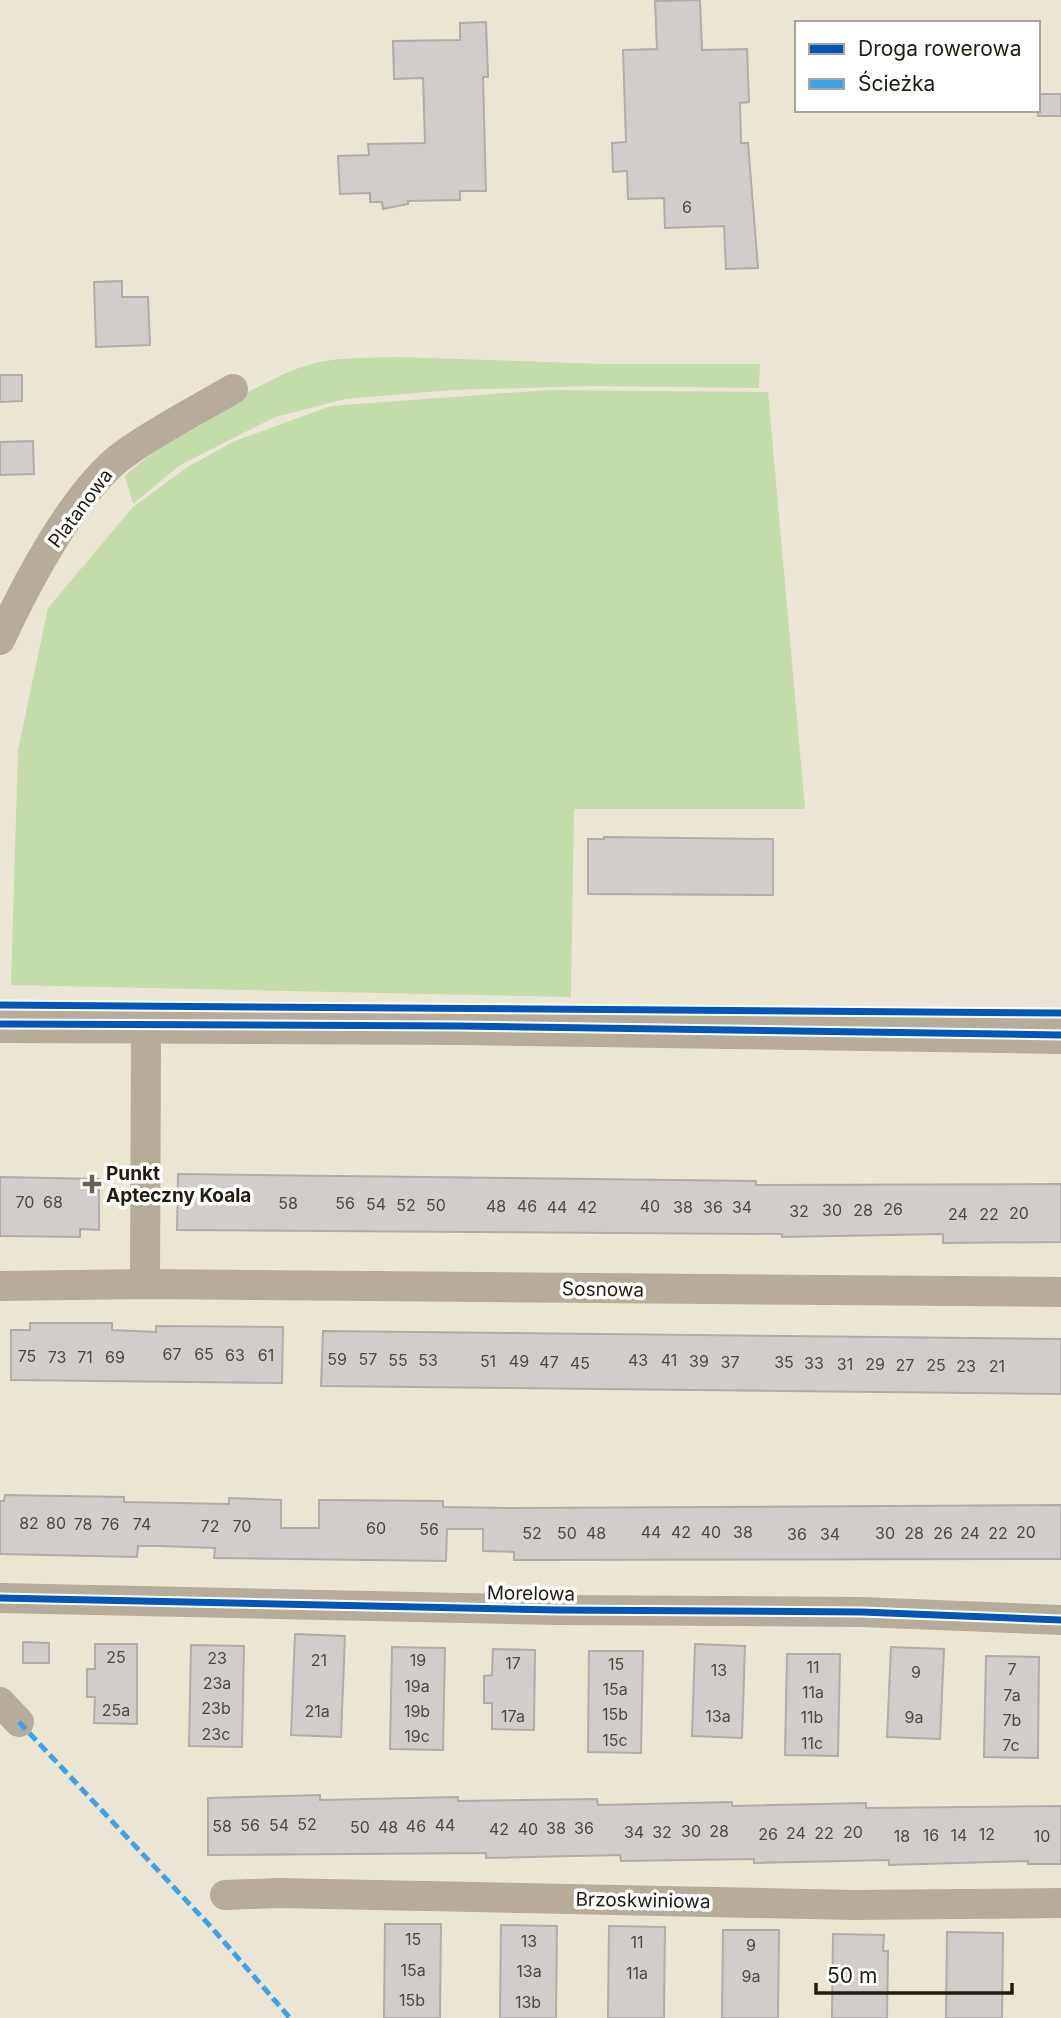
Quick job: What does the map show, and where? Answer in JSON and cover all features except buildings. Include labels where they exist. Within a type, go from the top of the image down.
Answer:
[{"type":"street","name":"Platanowa","points":[[0,640],[31,574],[89,490],[122,456],[233,389]]},
{"type":"street","points":[[0,1024],[446,1026],[1061,1035]]},
{"type":"street","points":[[145,1025],[145,1284]]},
{"type":"street","name":"Sosnowa","points":[[0,1286],[145,1284],[1061,1292]]},
{"type":"street","name":"Morelowa","points":[[0,1598],[545,1610],[862,1612],[1061,1619]]},
{"type":"street","name":"Brzoskwiniowa","points":[[225,1895],[278,1893],[854,1905],[1061,1903]]},
{"type":"green space","points":[[396,357],[603,364],[760,364],[759,388],[592,386],[451,390],[345,399],[275,417],[180,465],[133,504],[125,476],[164,445],[218,409],[275,378],[320,362],[348,358]]},
{"type":"green space","points":[[548,390],[768,392],[805,809],[574,809],[571,997],[11,985],[18,750],[48,608],[133,507],[189,466],[235,441],[331,406]]},
{"type":"marked path","points":[[19,1722],[212,1928],[290,2018]]},
{"type":"cycle path","points":[[0,1005],[1061,1013]]},
{"type":"cycle path","points":[[0,1024],[459,1026],[1061,1035]]},
{"type":"cycle path","points":[[0,1598],[558,1610],[862,1612],[1061,1620]]},
{"type":"place","name":"Punkt Apteczny Koala","points":[[92,1184]]}]
